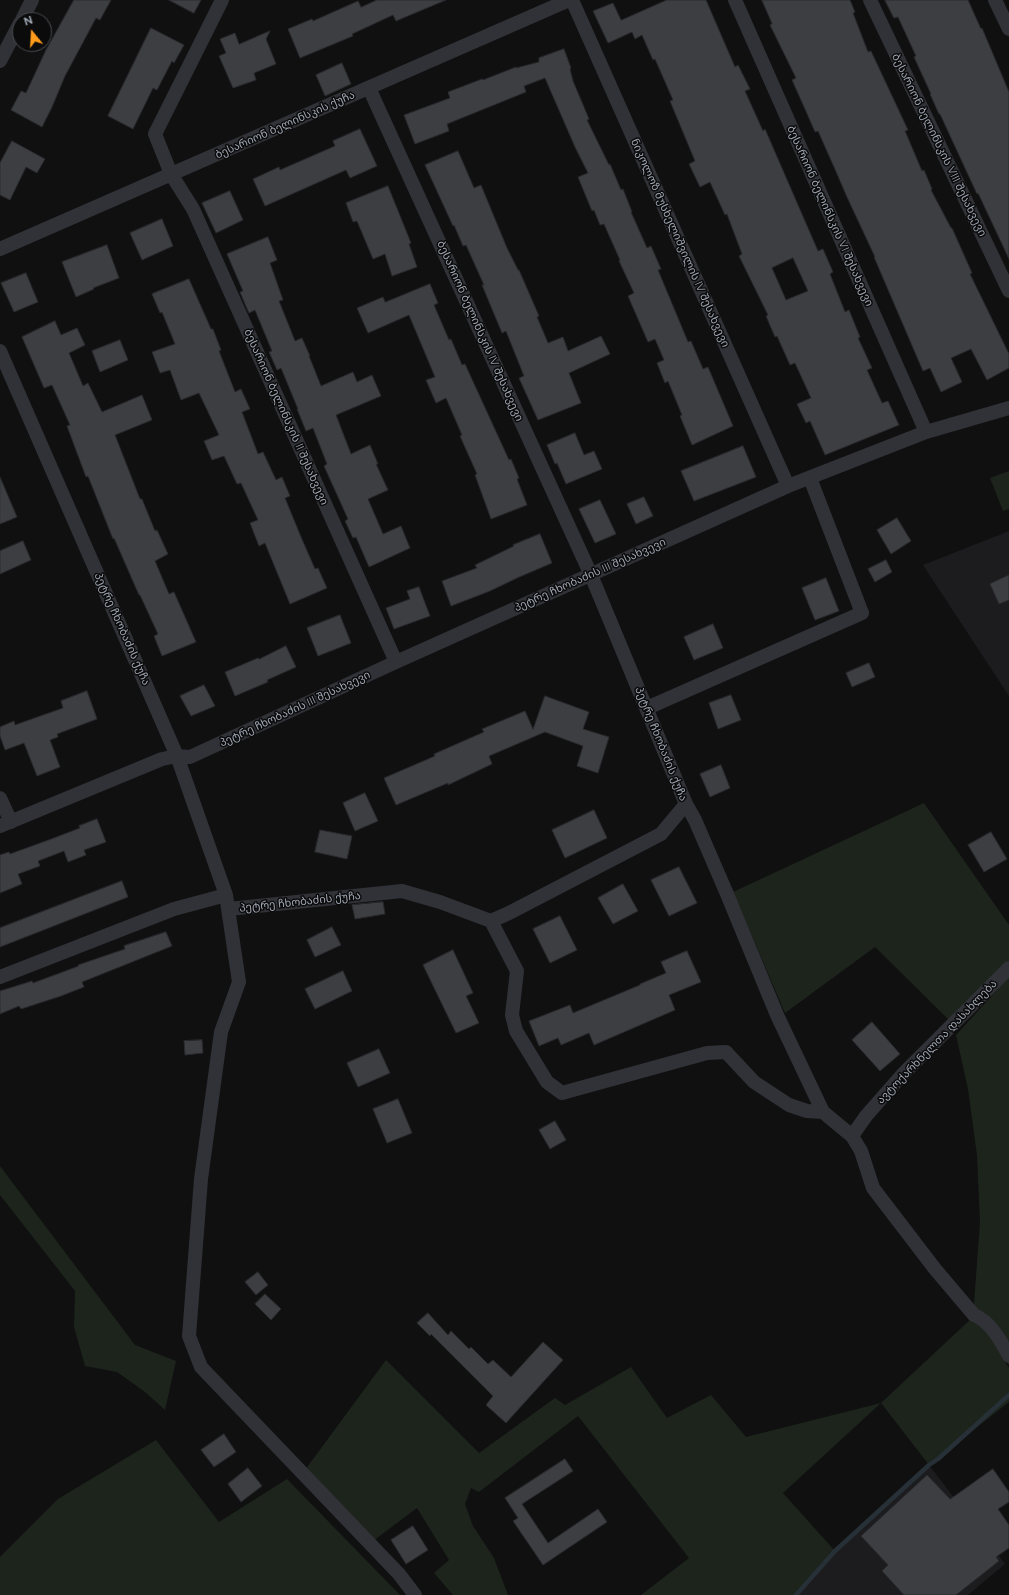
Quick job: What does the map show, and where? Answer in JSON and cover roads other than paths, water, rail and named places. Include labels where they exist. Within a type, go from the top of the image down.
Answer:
[{"type":"street","points":[[26,12],[32,0]]},
{"type":"street","name":"ბესარიონ ბელინსკის II შესახვევი","points":[[222,0],[155,134],[171,174],[193,209],[396,662]]},
{"type":"street","name":"ბესარიონ ბელინსკის ქუჩა","points":[[0,249],[570,0]]},
{"type":"street","name":"ნიკოლოზ მუსხელიშვილის IV შესახვევი","points":[[570,0],[788,486]]},
{"type":"street","name":"ბესარიონ ბელინსკის VI შესახვევი","points":[[735,0],[926,432]]},
{"type":"street","name":"ბესარიონ ბელინსკის VIII შესახვევი","points":[[870,0],[1009,291]]},
{"type":"street","points":[[995,0],[1009,30]]},
{"type":"street","points":[[0,61],[12,38]]},
{"type":"street","name":"ბესარიონ ბელინსკის IV შესახვევი","points":[[369,88],[591,575]]},
{"type":"street","name":"პეტრე ჩხობაძის ქუჩა","points":[[0,351],[177,756],[230,909],[402,891],[440,902],[491,921],[661,834],[686,804],[591,575]]},
{"type":"street","name":"პეტრე ჩხობაძის III შესახვევი","points":[[5,824],[162,759],[177,756],[190,757],[396,662],[788,486],[926,432],[1009,408]]},
{"type":"street","points":[[647,708],[862,613],[810,478]]},
{"type":"street","points":[[0,798],[5,824]]},
{"type":"street","points":[[686,804],[704,840],[777,1015],[823,1112],[852,1136],[861,1151],[873,1188],[935,1269],[974,1315],[982,1318],[1000,1341],[1009,1356]]},
{"type":"street","points":[[0,977],[174,909],[226,895]]},
{"type":"street","points":[[230,909],[240,982],[221,1032],[201,1179],[189,1336],[201,1367],[399,1574],[415,1595]]},
{"type":"street","points":[[491,921],[517,971],[512,1015],[516,1031],[546,1082],[562,1093],[707,1053],[726,1052],[754,1082],[788,1105],[807,1112],[823,1112]]},
{"type":"street","name":"ავტოქარხნელთა დასახლება","points":[[852,1136],[866,1116],[902,1074],[1009,968]]},
{"type":"waterway","points":[[796,1595],[835,1551],[929,1465],[938,1459],[1009,1395]]}]
